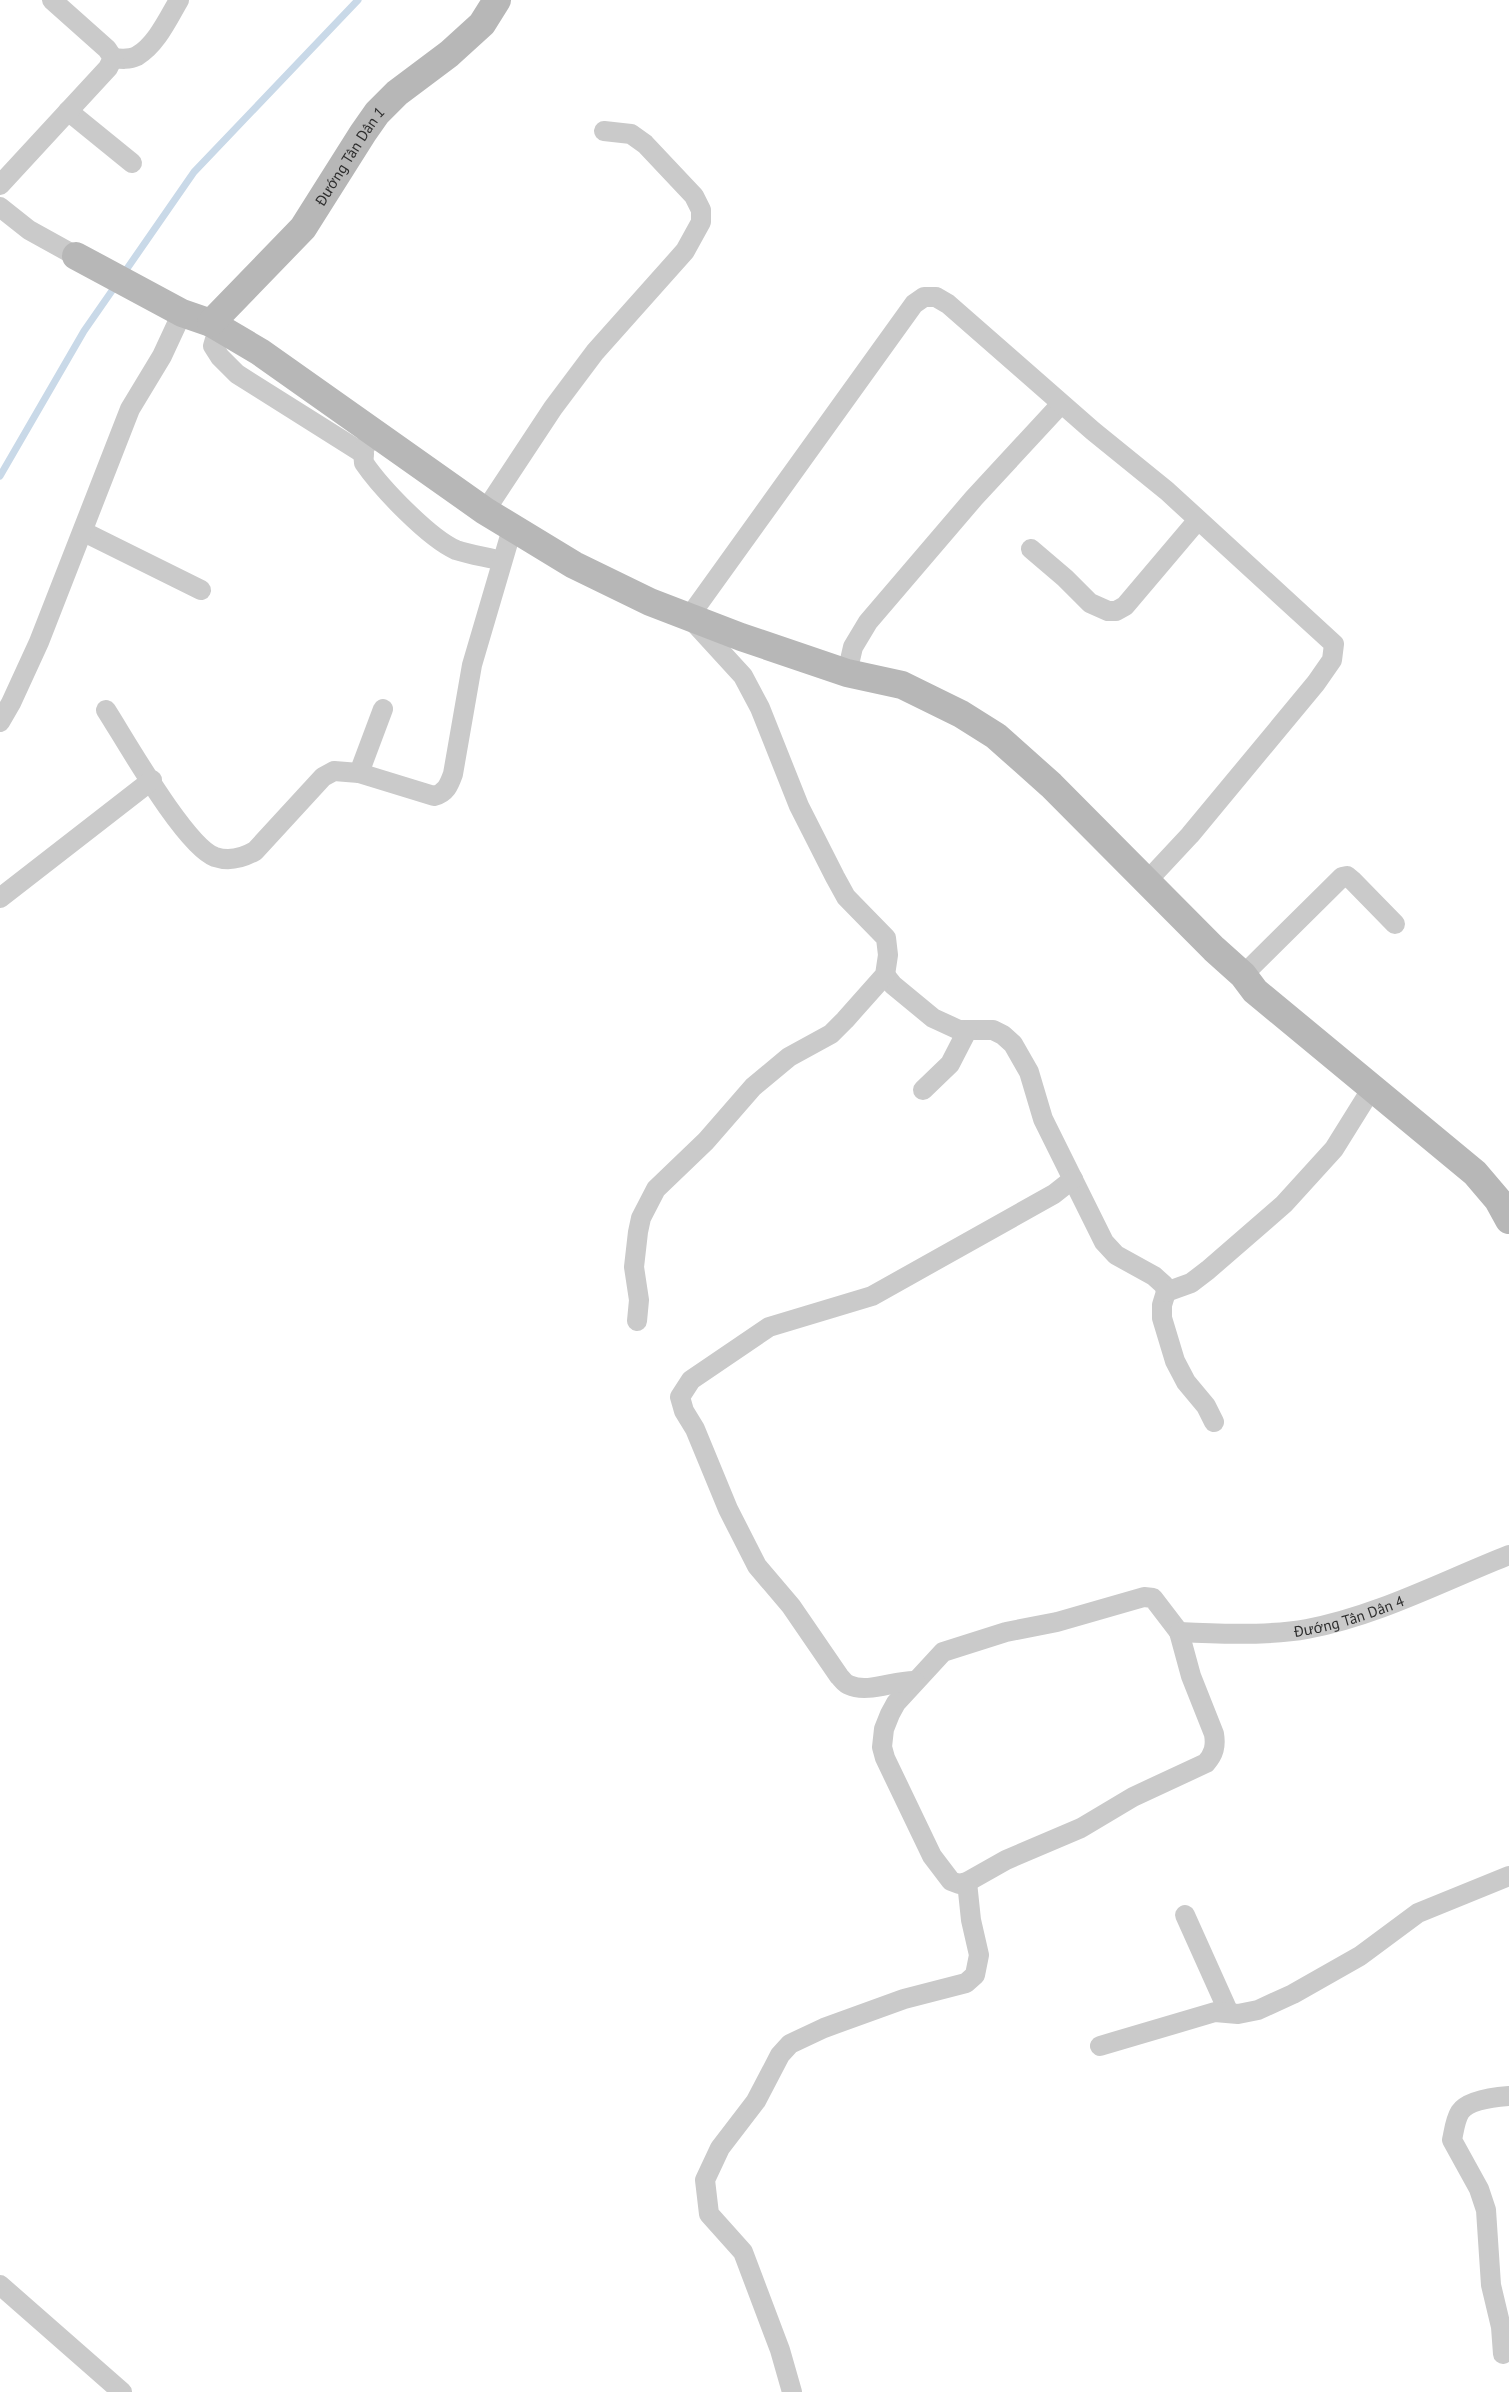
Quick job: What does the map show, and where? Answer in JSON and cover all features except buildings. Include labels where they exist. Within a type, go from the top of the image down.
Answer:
[{"type":"street","points":[[52,0],[107,49],[113,58]]},
{"type":"street","points":[[113,58],[128,59],[136,56],[153,42],[179,0]]},
{"type":"street","name":"Đướng Tân Dân 1","points":[[214,326],[303,228],[377,113],[398,93],[450,54],[482,24],[497,0]]},
{"type":"street","points":[[0,185],[108,68],[113,58]]},
{"type":"street","points":[[68,111],[132,163]]},
{"type":"street","points":[[484,511],[553,408],[588,361],[685,251],[701,222],[701,210],[694,196],[645,144],[631,134],[604,131]]},
{"type":"street","points":[[0,207],[29,230],[136,290],[182,314],[214,326],[261,352],[369,443],[574,565],[650,602],[741,637],[847,673],[883,679],[918,692],[961,714],[996,736],[1051,785],[1083,820],[1148,880],[1214,949],[1243,975],[1255,992],[1475,1173],[1504,1210]]},
{"type":"street","points":[[689,617],[914,304],[924,297],[936,297],[948,304],[1061,404],[1167,491],[1197,521],[1334,644],[1334,652],[1326,670],[1309,692],[1190,835],[1148,880]]},
{"type":"street","points":[[0,722],[39,642],[130,410],[162,356],[182,314]]},
{"type":"street","points":[[847,673],[853,647],[868,622],[974,498],[1061,404]]},
{"type":"street","points":[[369,443],[364,463],[431,535],[458,550],[502,561]]},
{"type":"street","points":[[1031,549],[1090,603],[1108,611],[1116,611],[1125,606],[1197,521]]},
{"type":"street","points":[[106,710],[188,835],[208,853],[227,859],[242,858],[255,851],[323,777],[334,771],[359,773],[434,796],[443,792],[453,774],[472,665],[512,529]]},
{"type":"street","points":[[84,532],[201,590]]},
{"type":"street","points":[[637,1321],[639,1300],[634,1267],[638,1232],[641,1218],[656,1189],[706,1141],[753,1087],[789,1058],[831,1034],[885,975],[888,965],[886,938],[846,897],[835,877],[799,806],[760,708],[743,676],[689,617]]},
{"type":"street","points":[[359,773],[383,709]]},
{"type":"street","points":[[0,898],[152,780]]},
{"type":"street","points":[[1243,975],[1342,877],[1347,876],[1353,881],[1395,924]]},
{"type":"street","points":[[885,975],[893,985],[933,1018],[948,1026],[968,1031],[993,1030],[1013,1044],[1029,1072],[1043,1119],[1104,1242],[1127,1263],[1154,1276],[1164,1285],[1166,1292],[1162,1305],[1162,1318],[1175,1361],[1186,1382],[1206,1406],[1214,1422]]},
{"type":"street","points":[[923,1090],[950,1064],[968,1031]]},
{"type":"street","points":[[1166,1292],[1191,1283],[1284,1204],[1334,1149],[1372,1088]]},
{"type":"street","points":[[915,1681],[859,1688],[848,1685],[839,1676],[791,1606],[757,1566],[728,1509],[695,1429],[684,1411],[680,1397],[691,1380],[769,1327],[872,1296],[1054,1194],[1073,1179]]},
{"type":"street","name":"Đướng Tân Dân 4","points":[[1179,1632],[1288,1632],[1308,1629],[1352,1617],[1402,1599],[1509,1555]]},
{"type":"street","points":[[1144,1597],[1153,1598],[1179,1632],[1191,1676],[1216,1743],[1212,1756],[1206,1763],[1133,1797],[1081,1828],[1006,1860],[967,1882],[959,1884],[951,1881],[932,1856],[906,1804],[882,1747],[884,1729],[890,1714],[896,1703],[915,1681],[943,1652],[1006,1632],[1057,1622],[1144,1597]]},
{"type":"street","points":[[1100,2046],[1215,2012],[1238,2014],[1258,2010],[1293,1994],[1360,1956],[1418,1913],[1509,1876]]},
{"type":"street","points":[[792,2392],[780,2350],[743,2252],[709,2214],[705,2180],[720,2148],[756,2101],[780,2055],[790,2044],[824,2028],[894,2003],[966,1983],[975,1975],[979,1955],[971,1920],[967,1882]]},
{"type":"street","points":[[1185,1915],[1229,2013]]},
{"type":"street","points":[[1503,2354],[1501,2327],[1491,2285],[1486,2210],[1479,2189],[1452,2140],[1457,2118],[1462,2109],[1489,2098],[1509,2096]]},
{"type":"street","points":[[0,2284],[122,2392]]},
{"type":"waterway","points":[[124,273],[194,172],[358,0]]},
{"type":"waterway","points":[[0,476],[84,331],[116,285]]}]
